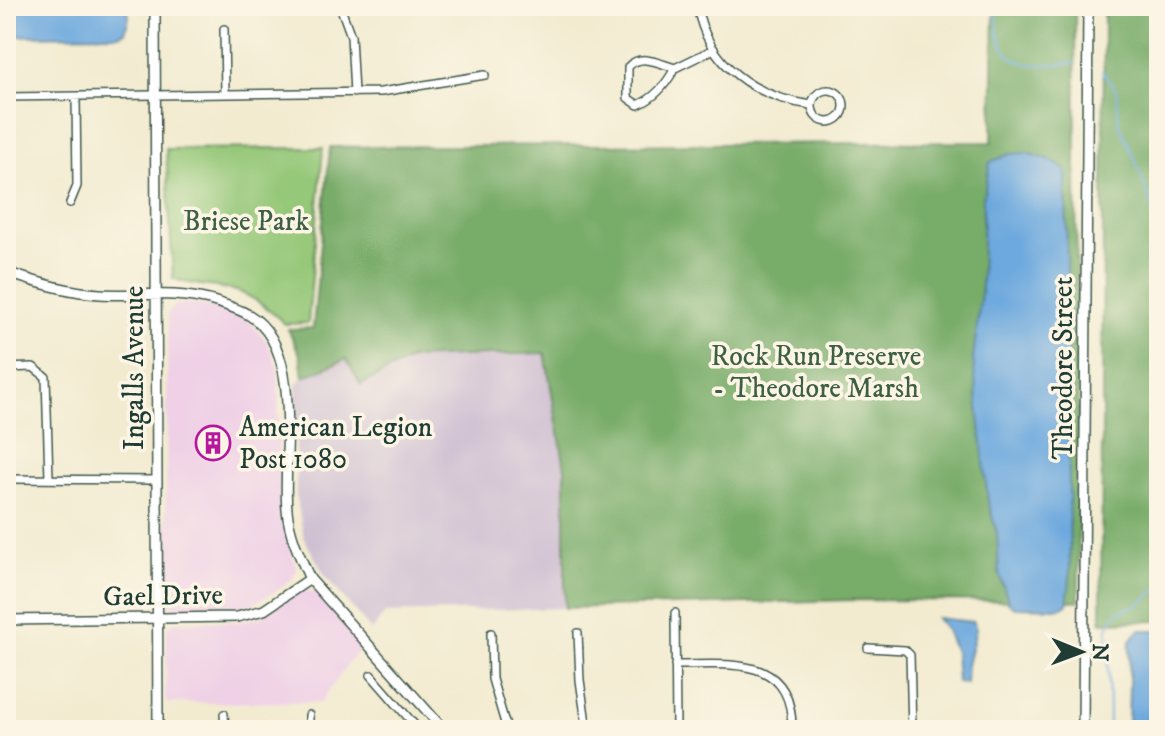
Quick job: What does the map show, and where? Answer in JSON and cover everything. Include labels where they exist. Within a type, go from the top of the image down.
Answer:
[{"type":"street","name":"Ingalls Avenue","points":[[155,6],[158,730]]},
{"type":"street","points":[[340,6],[352,46],[354,93]]},
{"type":"street","points":[[697,6],[703,29],[714,49],[748,85],[772,96],[811,105]]},
{"type":"street","name":"Theodore Street","points":[[1083,730],[1088,6]]},
{"type":"street","points":[[224,29],[225,94]]},
{"type":"street","points":[[675,68],[667,83],[647,102],[638,105],[628,98],[628,67],[635,60],[675,68],[714,49]]},
{"type":"street","points":[[6,97],[381,92],[485,75]]},
{"type":"street","points":[[831,90],[840,95],[844,105],[841,116],[831,122],[814,116],[811,105],[816,96],[831,90]]},
{"type":"street","points":[[70,203],[77,186],[76,97]]},
{"type":"street","points":[[6,272],[55,288],[98,294],[205,299],[230,306],[252,317],[270,335],[281,357],[285,379],[287,512],[296,550],[310,579],[444,730]]},
{"type":"street","points":[[6,368],[33,367],[46,377],[49,479]]},
{"type":"street","points":[[6,479],[156,480]]},
{"type":"street","name":"Gael Drive","points":[[6,620],[237,617],[264,610],[310,579]]},
{"type":"street","points":[[675,613],[676,730]]},
{"type":"street","points":[[491,633],[492,679],[507,730]]},
{"type":"street","points":[[578,633],[587,730]]},
{"type":"street","points":[[868,648],[905,650],[910,655],[912,729]]},
{"type":"street","points":[[675,665],[745,665],[771,675],[788,696],[792,708],[792,730]]},
{"type":"street","points":[[371,675],[419,730]]},
{"type":"street","points":[[224,714],[225,730]]},
{"type":"street","points":[[309,715],[309,730]]},
{"type":"street","points":[[870,728],[983,730]]},
{"type":"shaded area","points":[[183,303],[225,308],[249,320],[268,343],[278,369],[281,515],[297,570],[292,579],[278,590],[253,604],[240,607],[178,609],[165,601],[168,313],[175,305]]},
{"type":"shaded area","points":[[545,353],[565,468],[565,608],[385,613],[372,631],[326,577],[304,538],[296,495],[296,384],[303,377],[346,359],[362,385],[413,358]]},
{"type":"shaded area","points":[[300,590],[317,592],[362,645],[321,702],[165,703],[167,627],[175,622],[258,618]]},
{"type":"green space","name":"Rock Run Preserve - Theodore Marsh","points":[[994,6],[1075,6],[1079,601],[854,600],[565,608],[565,468],[545,353],[413,358],[361,385],[346,359],[303,377],[300,355],[288,329],[313,328],[330,147],[992,142]]},
{"type":"green space","points":[[1104,6],[1159,6],[1159,621],[1101,622]]},
{"type":"green space","name":"Briese Park","points":[[323,148],[308,323],[285,324],[242,293],[173,278],[166,149]]},
{"type":"water","points":[[6,6],[123,6],[128,9],[129,17],[125,32],[119,35],[6,36]]},
{"type":"water","points":[[1026,153],[1048,159],[1066,170],[1070,579],[1067,604],[1060,608],[1015,607],[1009,603],[999,574],[997,533],[988,502],[973,359],[981,292],[983,198],[990,162],[1010,154]]},
{"type":"water","points":[[937,618],[973,622],[976,629],[967,665],[966,684],[957,682],[955,652]]},
{"type":"water","points":[[1140,630],[1159,630],[1159,730],[1128,730],[1130,640]]},
{"type":"waterway","points":[[996,6],[1001,42],[1007,53],[1016,60],[1040,65],[1075,63]]},
{"type":"waterway","points":[[1102,71],[1117,92],[1119,124],[1159,225]]},
{"type":"waterway","points":[[1159,352],[1159,367]]},
{"type":"waterway","points":[[1109,730],[1108,627],[1118,612],[1140,604],[1159,588]]},
{"type":"place","name":"American Legion Post 1080","points":[[213,443]]}]
